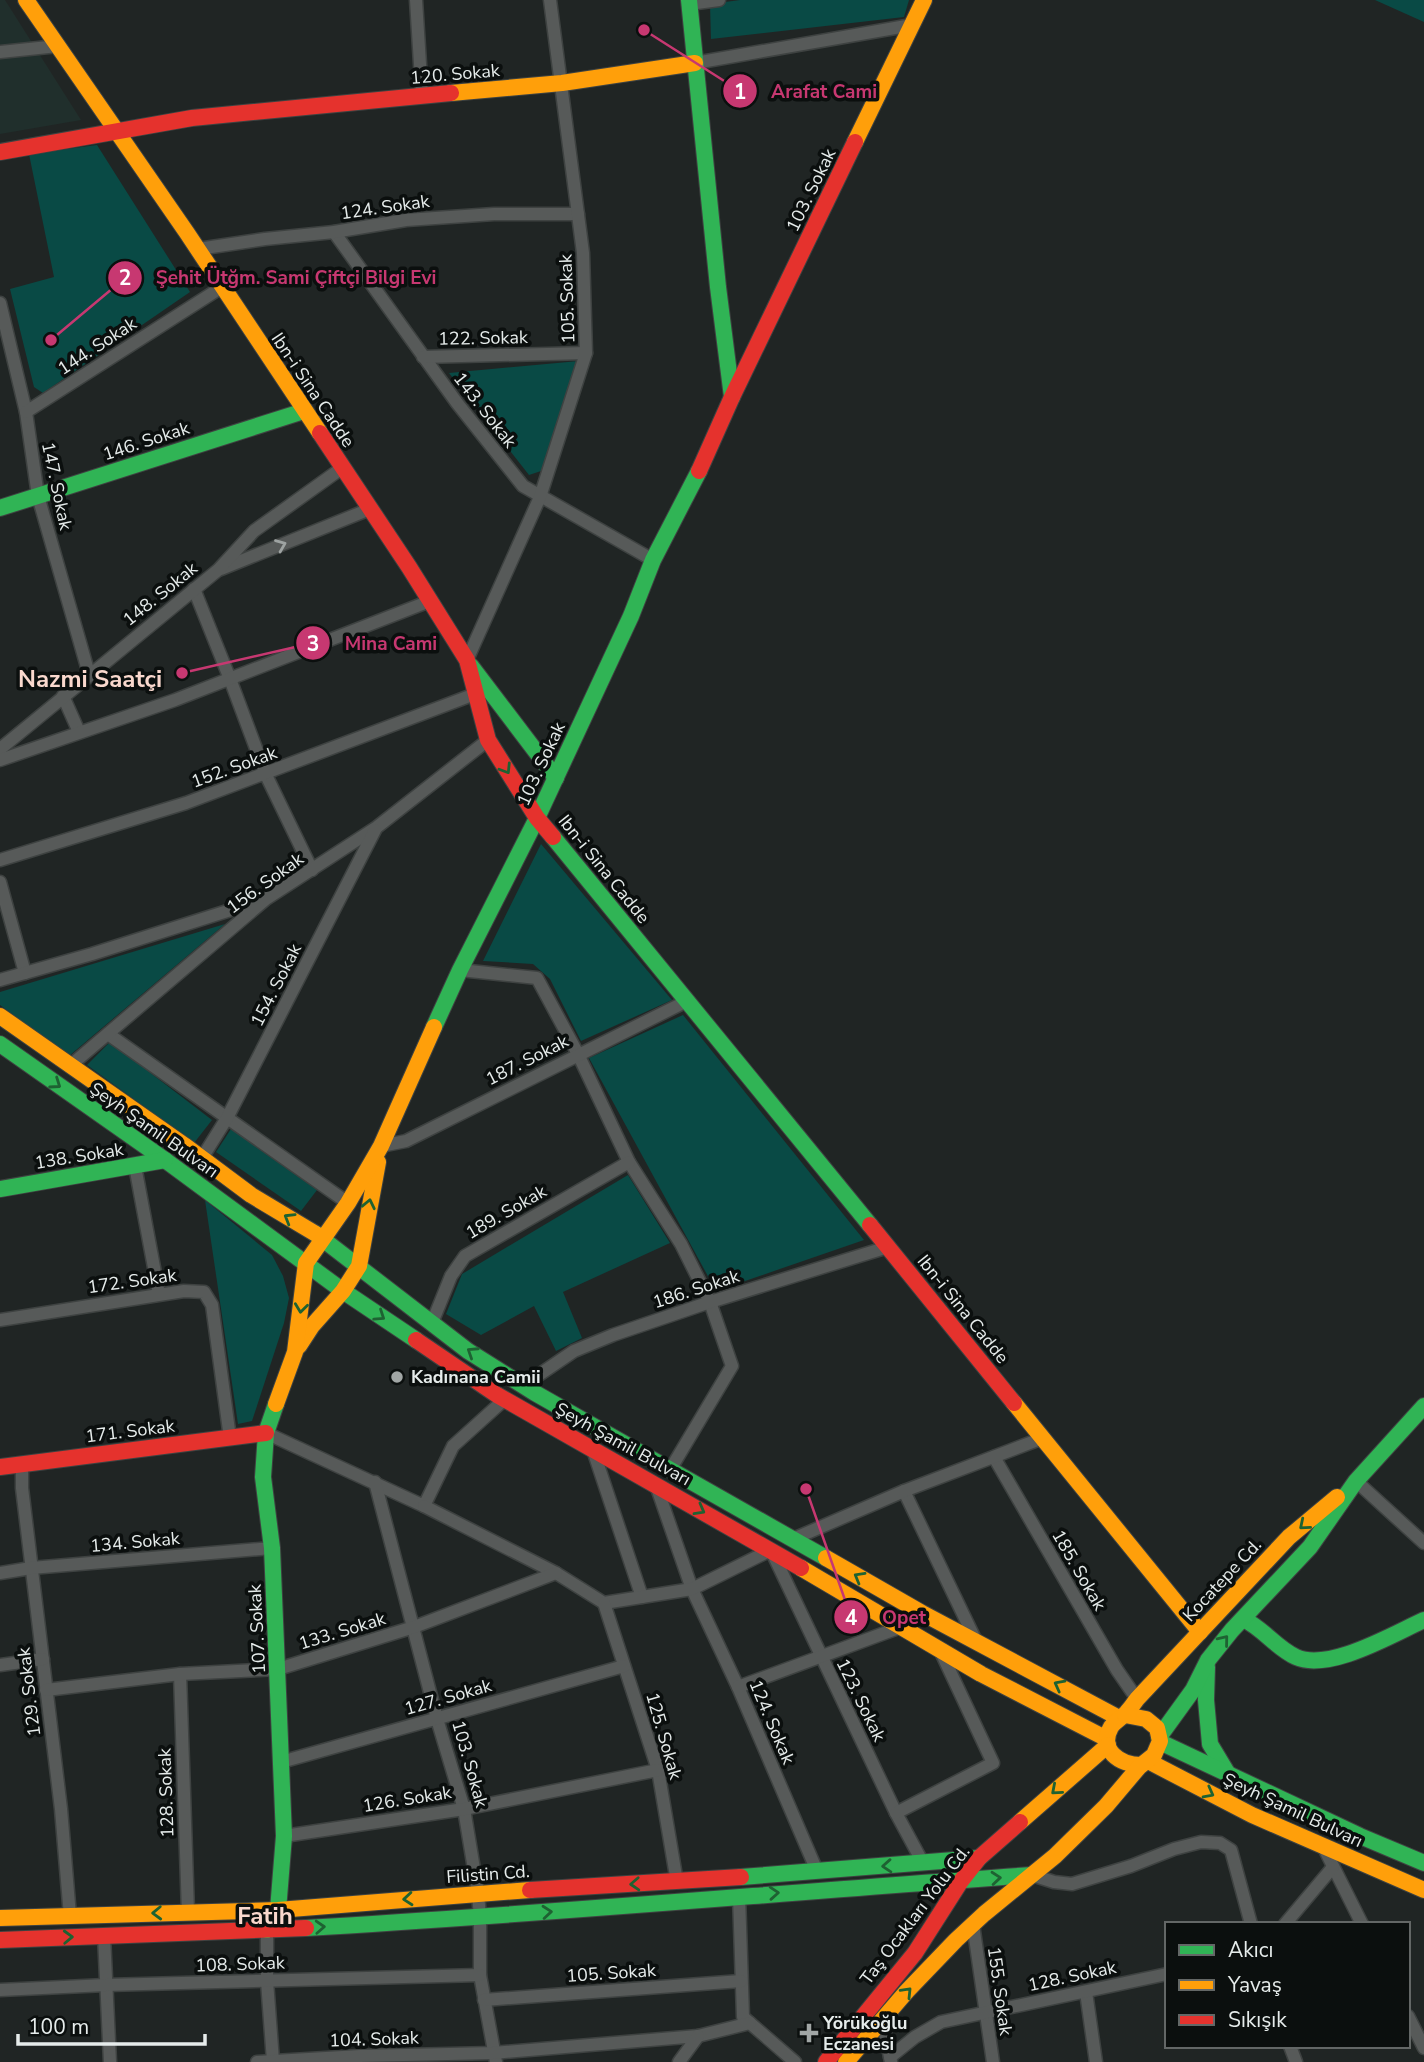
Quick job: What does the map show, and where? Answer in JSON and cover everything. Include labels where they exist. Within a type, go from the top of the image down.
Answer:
[{"type":"main road","name":"Ibn-i Sina Cadde","points":[[26,0],[198,249],[467,660],[488,740],[537,818],[1200,1632]]},
{"type":"main road","name":"103. Sokak","points":[[306,1263],[348,1203],[381,1146],[460,970],[556,778],[653,561],[691,489],[732,397],[924,0]]},
{"type":"main road","points":[[689,2],[732,397]]},
{"type":"main road","name":"120. Sokak","points":[[0,152],[192,118],[562,83],[695,63]]},
{"type":"main road","name":"146. Sokak","points":[[0,508],[304,411]]},
{"type":"main road","points":[[467,660],[556,778]]},
{"type":"main road","name":"Şeyh Şamil Bulvarı","points":[[0,1016],[251,1195],[323,1239],[468,1351],[547,1400],[922,1614],[1122,1717],[1139,1715],[1147,1718],[1153,1724],[1160,1740],[1360,1836],[1424,1863]]},
{"type":"main road","name":"Şeyh Şamil Bulvarı","points":[[0,1044],[165,1160],[343,1292],[505,1399],[771,1550],[981,1674],[1107,1742],[1116,1760],[1123,1764],[1145,1763],[1252,1815],[1424,1890]]},
{"type":"main road","name":"103. Sokak","points":[[295,1352],[312,1326],[343,1292],[359,1266],[381,1146]]},
{"type":"main road","name":"138. Sokak","points":[[0,1189],[165,1160]]},
{"type":"main road","points":[[295,1352],[306,1263]]},
{"type":"main road","name":"107. Sokak","points":[[278,1910],[284,1836],[278,1669],[272,1548],[262,1477],[266,1433],[295,1352]]},
{"type":"main road","name":"Kocatepe Cd.","points":[[1160,1740],[1193,1690],[1208,1660],[1310,1547],[1356,1481],[1424,1406]]},
{"type":"main road","name":"171. Sokak","points":[[0,1467],[266,1433]]},
{"type":"main road","name":"Kocatepe Cd.","points":[[1122,1717],[1289,1538],[1356,1481]]},
{"type":"main road","points":[[1243,1619],[1256,1623],[1295,1657],[1308,1663],[1336,1658],[1424,1620]]},
{"type":"main road","points":[[1208,1660],[1206,1700],[1210,1744],[1228,1774]]},
{"type":"main road","points":[[1107,1742],[1111,1728],[1122,1717]]},
{"type":"main road","points":[[846,2062],[882,2018],[973,1924],[1074,1838],[1120,1792],[1154,1755],[1160,1740]]},
{"type":"main road","name":"Taş Ocakları Yolu Cd.","points":[[826,2062],[915,1953],[979,1858],[1107,1742]]},
{"type":"main road","name":"Filistin Cd.","points":[[0,1918],[278,1910],[478,1893],[677,1882],[979,1858]]},
{"type":"main road","points":[[0,1940],[267,1930],[480,1918],[1032,1875]]},
{"type":"main road","points":[[267,1930],[278,1910]]},
{"type":"street","points":[[416,0],[422,96]]},
{"type":"street","name":"105. Sokak","points":[[467,660],[540,497],[586,353],[583,253],[550,0]]},
{"type":"street","points":[[689,2],[719,0]]},
{"type":"street","name":"120. Sokak","points":[[695,63],[912,25]]},
{"type":"street","points":[[0,52],[58,46]]},
{"type":"street","name":"124. Sokak","points":[[198,249],[406,220],[494,214],[578,214]]},
{"type":"street","name":"143. Sokak","points":[[334,232],[457,403],[523,486],[653,561]]},
{"type":"street","name":"144. Sokak","points":[[26,412],[222,287]]},
{"type":"street","name":"147. Sokak","points":[[0,303],[26,412],[38,496],[89,674]]},
{"type":"street","name":"122. Sokak","points":[[424,357],[586,353]]},
{"type":"street","name":"148. Sokak","points":[[0,749],[218,570],[254,531],[342,468]]},
{"type":"street","points":[[218,570],[370,509]]},
{"type":"street","points":[[194,589],[266,775],[312,870]]},
{"type":"street","points":[[0,760],[230,679],[430,601]]},
{"type":"street","name":"152. Sokak","points":[[0,860],[186,803],[475,694]]},
{"type":"street","points":[[63,696],[79,732]]},
{"type":"street","name":"156. Sokak","points":[[71,1065],[266,899],[377,827],[488,740]]},
{"type":"street","name":"154. Sokak","points":[[202,1158],[227,1118],[377,827]]},
{"type":"street","points":[[0,882],[25,973]]},
{"type":"street","points":[[0,980],[266,899]]},
{"type":"street","points":[[460,970],[537,978],[578,1054],[629,1162],[681,1244],[710,1302],[732,1366],[670,1470]]},
{"type":"street","name":"187. Sokak","points":[[381,1146],[406,1141],[687,1001]]},
{"type":"street","points":[[108,1034],[348,1203]]},
{"type":"street","name":"189. Sokak","points":[[432,1323],[451,1276],[465,1256],[629,1162]]},
{"type":"street","points":[[135,1166],[159,1294]]},
{"type":"street","name":"186. Sokak","points":[[524,1385],[574,1351],[613,1335],[888,1247]]},
{"type":"street","name":"172. Sokak","points":[[0,1320],[159,1294],[204,1292],[212,1305],[230,1438]]},
{"type":"street","points":[[424,1506],[453,1446],[505,1399]]},
{"type":"street","points":[[266,1433],[424,1506],[556,1573],[604,1602],[692,1589],[771,1550]]},
{"type":"street","points":[[793,1539],[904,1491],[1043,1438]]},
{"type":"street","points":[[593,1450],[642,1597]]},
{"type":"street","name":"185. Sokak","points":[[994,1457],[1117,1670],[1138,1699]]},
{"type":"street","name":"129. Sokak","points":[[22,1465],[22,1488],[61,1809],[70,1916]]},
{"type":"street","points":[[1356,1481],[1424,1543]]},
{"type":"street","name":"103. Sokak","points":[[375,1482],[437,1719],[464,1809],[478,1893],[480,1975],[495,2058]]},
{"type":"street","name":"124. Sokak","points":[[656,1485],[692,1589],[738,1687],[817,1871]]},
{"type":"street","points":[[904,1491],[976,1641]]},
{"type":"street","name":"134. Sokak","points":[[0,1573],[272,1548]]},
{"type":"street","name":"123. Sokak","points":[[771,1550],[896,1813],[923,1863]]},
{"type":"street","name":"133. Sokak","points":[[46,1690],[180,1674],[278,1669],[414,1627],[556,1573]]},
{"type":"street","name":"125. Sokak","points":[[604,1602],[658,1770],[677,1882]]},
{"type":"street","points":[[738,1687],[901,1627]]},
{"type":"street","points":[[896,1813],[993,1763],[940,1650]]},
{"type":"street","points":[[0,1665],[43,1659]]},
{"type":"street","name":"127. Sokak","points":[[281,1762],[625,1666]]},
{"type":"street","name":"128. Sokak","points":[[180,1674],[188,1912]]},
{"type":"street","name":"126. Sokak","points":[[284,1836],[464,1809],[658,1770]]},
{"type":"street","points":[[1032,1875],[1072,1884],[1131,1867],[1201,1842],[1220,1843],[1231,1850],[1250,1922]]},
{"type":"street","points":[[1323,1846],[1361,1922]]},
{"type":"street","points":[[1287,1922],[1333,1867]]},
{"type":"street","points":[[739,1896],[743,2017],[795,2062]]},
{"type":"street","name":"155. Sokak","points":[[973,1924],[993,2062]]},
{"type":"street","points":[[267,1930],[267,1981],[273,2061]]},
{"type":"street","points":[[104,1936],[110,2062]]},
{"type":"street","name":"128. Sokak","points":[[890,2060],[915,2037],[932,2026],[985,2012],[1165,1974]]},
{"type":"street","name":"108. Sokak","points":[[0,1990],[480,1975]]},
{"type":"street","name":"105. Sokak","points":[[484,2000],[741,1981]]},
{"type":"street","points":[[1086,1992],[1096,2062]]},
{"type":"street","points":[[882,2018],[890,2060]]},
{"type":"street","points":[[1410,2020],[1424,2048]]},
{"type":"street","name":"104. Sokak","points":[[260,2062],[495,2058],[698,2036],[750,2023]]},
{"type":"street","points":[[679,2062],[698,2036]]},
{"type":"shaded area","points":[[0,0],[5,0],[81,120],[0,134]]},
{"type":"shaded area","points":[[740,0],[909,0],[904,17],[711,39],[710,4]]},
{"type":"shaded area","points":[[1375,0],[1424,0],[1424,22]]},
{"type":"shaded area","points":[[97,145],[190,292],[43,393],[34,387],[10,289],[54,277],[29,154]]},
{"type":"shaded area","points":[[579,361],[541,471],[529,475],[449,373]]},
{"type":"shaded area","points":[[541,844],[672,1000],[581,1041],[550,979],[533,964],[483,961]]},
{"type":"shaded area","points":[[225,924],[69,1056],[0,1005],[0,992]]},
{"type":"shaded area","points":[[683,1015],[864,1240],[716,1291],[589,1058]]},
{"type":"shaded area","points":[[110,1042],[212,1120],[194,1143],[87,1065]]},
{"type":"shaded area","points":[[231,1129],[317,1190],[301,1211],[216,1152]]},
{"type":"shaded area","points":[[628,1175],[670,1243],[563,1292],[582,1338],[556,1351],[534,1306],[481,1335],[446,1314],[462,1274]]},
{"type":"shaded area","points":[[205,1200],[272,1255],[283,1276],[289,1298],[284,1323],[252,1421],[238,1424]]},
{"type":"traffic: fast","points":[[689,0],[732,397]]},
{"type":"traffic: fast","points":[[0,508],[304,411]]},
{"type":"traffic: fast","points":[[434,1027],[537,818],[631,616],[653,560],[699,471]]},
{"type":"traffic: fast","points":[[471,666],[556,778]]},
{"type":"traffic: fast","points":[[553,837],[870,1225]]},
{"type":"traffic: fast","points":[[0,1044],[165,1160],[343,1291],[416,1340]]},
{"type":"traffic: fast","points":[[0,1189],[165,1160]]},
{"type":"traffic: fast","points":[[316,1234],[468,1351],[535,1393],[826,1558]]},
{"type":"traffic: fast","points":[[267,1930],[278,1910],[284,1836],[272,1548],[263,1477],[266,1433],[276,1404]]},
{"type":"traffic: fast","points":[[1159,1737],[1193,1690],[1208,1660],[1232,1630],[1310,1547],[1356,1481],[1424,1406]]},
{"type":"traffic: fast","points":[[1243,1619],[1257,1627],[1282,1649],[1296,1657],[1310,1660],[1343,1656],[1424,1620]]},
{"type":"traffic: fast","points":[[1207,1667],[1206,1700],[1210,1744],[1228,1774]]},
{"type":"traffic: fast","points":[[1160,1742],[1360,1836],[1424,1863]]},
{"type":"traffic: fast","points":[[741,1877],[979,1858]]},
{"type":"traffic: fast","points":[[306,1928],[1032,1875]]},
{"type":"traffic: slow","points":[[26,0],[187,233],[320,433]]},
{"type":"traffic: slow","points":[[855,142],[924,0]]},
{"type":"traffic: slow","points":[[451,93],[562,83],[695,63]]},
{"type":"traffic: slow","points":[[0,1016],[251,1195],[316,1234]]},
{"type":"traffic: slow","points":[[276,1404],[295,1352],[306,1263],[348,1203],[381,1146],[434,1027]]},
{"type":"traffic: slow","points":[[299,1346],[312,1326],[343,1291],[359,1266],[378,1162]]},
{"type":"traffic: slow","points":[[1014,1403],[1200,1632]]},
{"type":"traffic: slow","points":[[1141,1765],[1126,1762],[1113,1755],[1107,1743],[1111,1727],[1289,1537],[1337,1497]]},
{"type":"traffic: slow","points":[[826,1558],[922,1613],[1119,1718]]},
{"type":"traffic: slow","points":[[801,1568],[981,1674],[1107,1739]]},
{"type":"traffic: slow","points":[[846,2062],[907,1991],[956,1940],[1055,1856],[1106,1806],[1139,1767],[1154,1755],[1160,1741],[1157,1728],[1146,1719],[1125,1715]]},
{"type":"traffic: slow","points":[[1020,1822],[1108,1745]]},
{"type":"traffic: slow","points":[[1148,1761],[1252,1815],[1424,1890]]},
{"type":"traffic: slow","points":[[0,1918],[278,1910],[530,1890]]},
{"type":"traffic: jam","points":[[0,152],[192,118],[451,93]]},
{"type":"traffic: jam","points":[[699,471],[855,142]]},
{"type":"traffic: jam","points":[[320,433],[467,660],[488,740],[537,818],[553,837]]},
{"type":"traffic: jam","points":[[870,1225],[1014,1403]]},
{"type":"traffic: jam","points":[[416,1340],[497,1395],[801,1568]]},
{"type":"traffic: jam","points":[[0,1467],[266,1433]]},
{"type":"traffic: jam","points":[[826,2062],[915,1953],[979,1858],[1020,1822]]},
{"type":"traffic: jam","points":[[530,1890],[741,1877]]},
{"type":"traffic: jam","points":[[0,1940],[306,1928]]},
{"type":"place","name":"Arafat Cami","points":[[644,30]]},
{"type":"place","name":"Şehit Ütğm. Sami Çiftçi Bilgi Evi","points":[[51,340]]},
{"type":"place","name":"Mina Cami","points":[[182,673]]},
{"type":"place","name":"Kadınana Camii","points":[[397,1377]]},
{"type":"place","name":"Opet","points":[[806,1489]]},
{"type":"place","name":"Yörükoğlu Eczanesi","points":[[809,2033]]},
{"type":"district","name":"Nazmi Saatçi","points":[[90,679]]},
{"type":"district","name":"Fatih","points":[[265,1916]]}]
